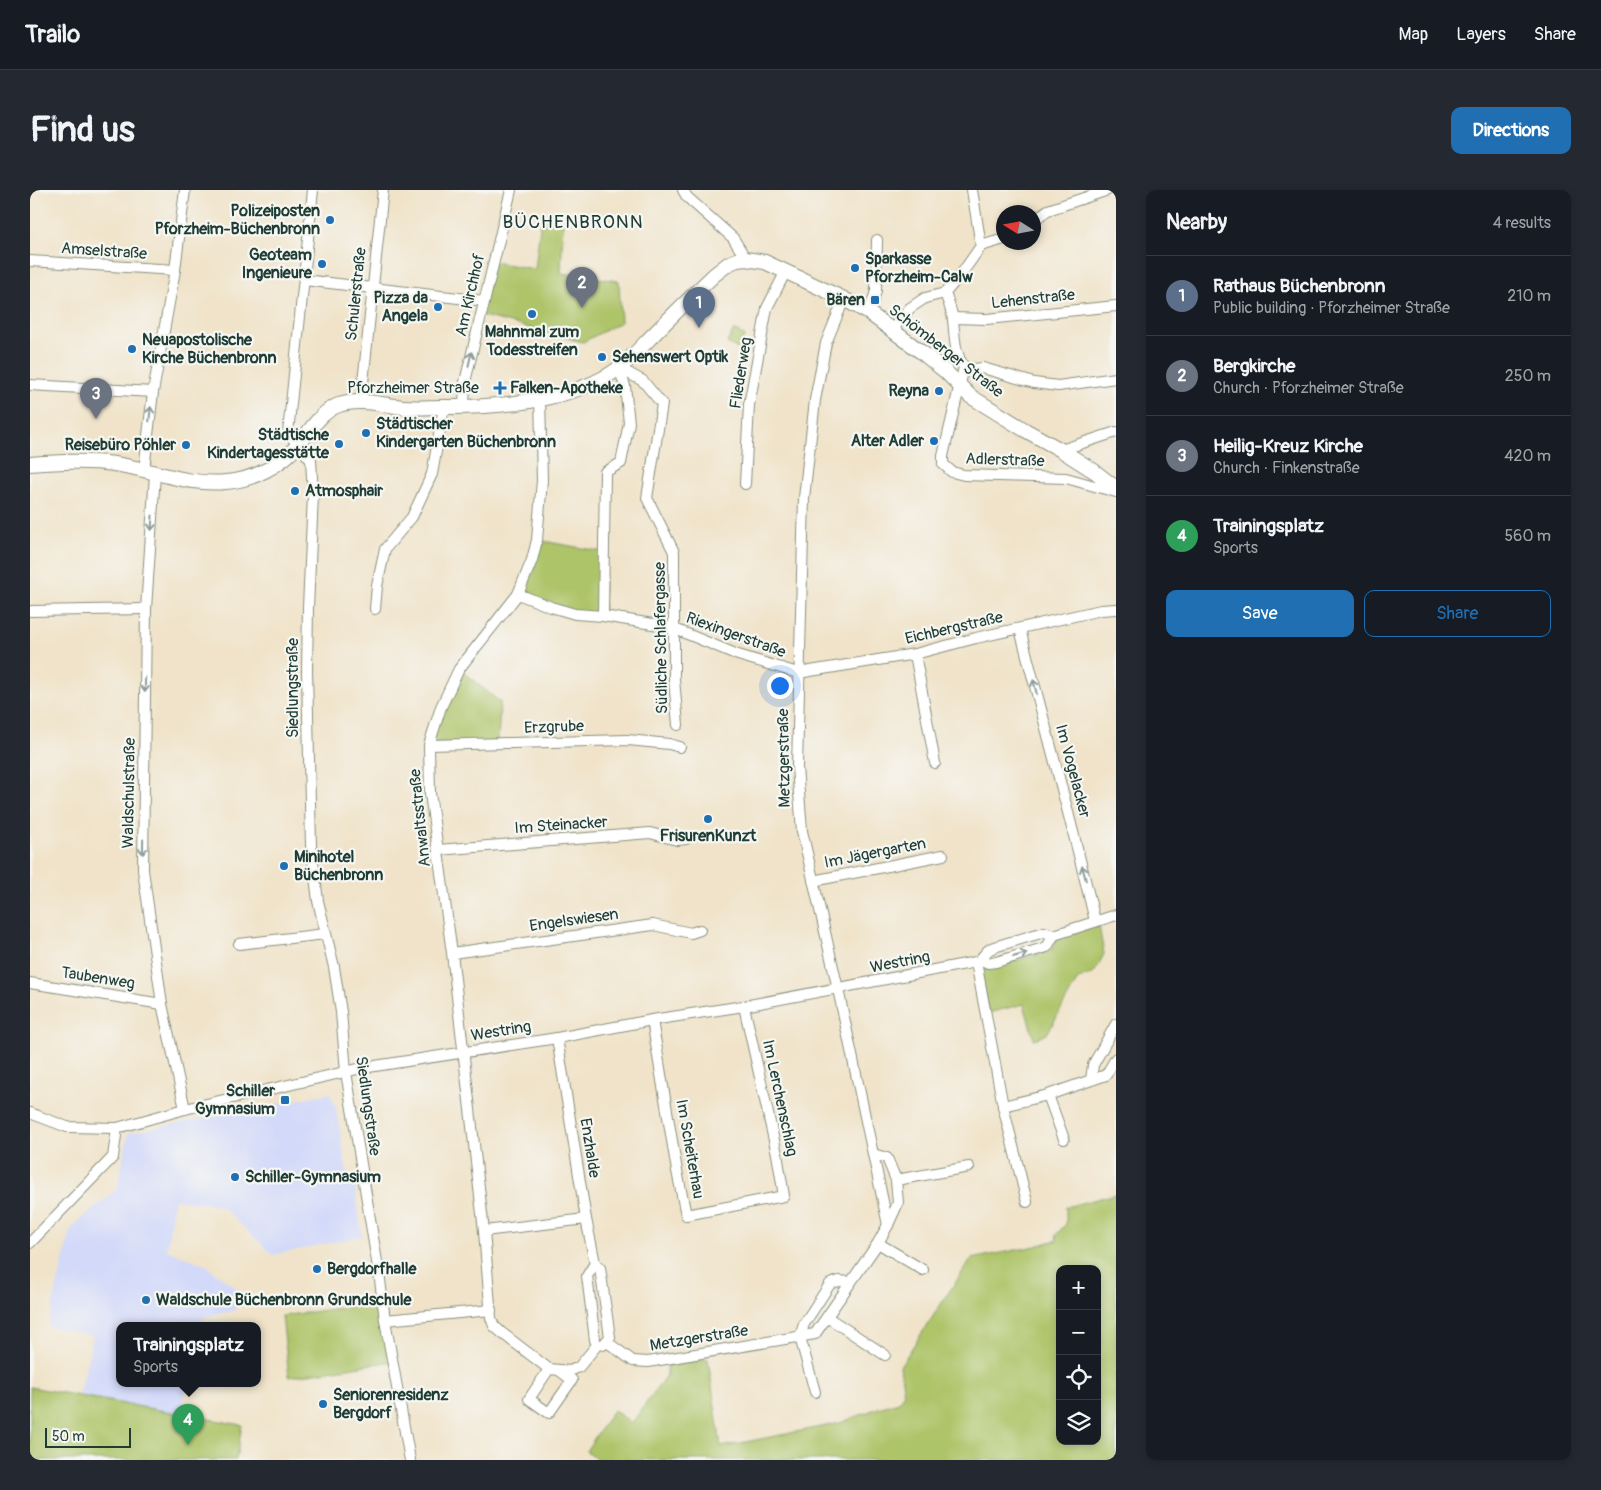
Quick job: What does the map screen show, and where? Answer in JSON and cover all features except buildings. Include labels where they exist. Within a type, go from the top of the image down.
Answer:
[{"type":"main road","name":"Schömberger Straße","points":[[746,258],[765,262],[786,271],[869,313],[946,372],[970,396],[1094,471],[1116,490]]},
{"type":"main road","name":"Pforzheimer Straße","points":[[30,464],[94,461],[207,483],[240,480],[254,477],[281,461],[297,446],[327,411],[340,404],[360,402],[405,407],[464,407],[515,403],[583,387],[619,368],[714,275],[728,264],[746,258]]},
{"type":"street","name":"Waldschulstraße","points":[[185,190],[175,270],[153,392],[146,609],[143,870],[162,1004],[185,1109]]},
{"type":"street","name":"Siedlungstraße","points":[[313,190],[288,433],[297,446],[311,460],[313,495],[307,653],[311,845],[318,901],[336,976],[346,1072],[385,1320],[410,1460]]},
{"type":"street","name":"Schulerstraße","points":[[360,402],[383,190]]},
{"type":"street","name":"Am Kirchhof","points":[[464,407],[465,382],[511,190]]},
{"type":"street","points":[[683,190],[687,197],[733,238],[746,258]]},
{"type":"street","points":[[972,190],[981,246]]},
{"type":"street","points":[[1041,215],[1048,210],[1108,190]]},
{"type":"street","points":[[869,313],[876,291],[877,240]]},
{"type":"street","points":[[892,330],[910,308],[925,298],[945,293],[981,246],[996,241]]},
{"type":"street","name":"Amselstraße","points":[[30,261],[175,270]]},
{"type":"street","name":"Fliederweg","points":[[745,484],[749,405],[767,308],[786,271]]},
{"type":"street","points":[[304,280],[484,301]]},
{"type":"street","points":[[945,293],[953,318],[958,358],[964,367],[982,368],[1034,383],[1058,386],[1116,378]]},
{"type":"street","name":"Metzgerstraße","points":[[844,299],[826,343],[816,400],[804,498],[798,672],[797,776],[802,831],[867,1122],[888,1226]]},
{"type":"street","name":"Lehenstraße","points":[[953,318],[988,319],[1116,306]]},
{"type":"street","points":[[960,386],[964,367]]},
{"type":"street","points":[[603,616],[606,472],[621,463],[629,423],[625,386],[619,368]]},
{"type":"street","name":"Südliche Schlafergasse","points":[[619,368],[643,381],[662,404],[647,498],[674,552],[674,679],[678,725]]},
{"type":"street","points":[[30,385],[153,392]]},
{"type":"street","name":"Adlerstraße","points":[[960,386],[943,456],[944,464],[952,472],[964,475],[1066,478],[1116,490]]},
{"type":"street","name":"Anwaltsstraße","points":[[540,398],[542,480],[537,540],[532,560],[518,594],[459,669],[441,707],[429,746],[430,793],[452,953],[484,1231],[491,1318],[494,1326],[554,1370],[570,1371],[579,1367],[602,1344]]},
{"type":"street","points":[[376,609],[376,586],[385,549],[412,517],[432,474],[444,407]]},
{"type":"street","points":[[1061,450],[1116,432]]},
{"type":"street","name":"Riexingerstraße","points":[[518,594],[576,614],[640,621],[675,629],[738,655],[798,672]]},
{"type":"street","points":[[30,611],[146,609]]},
{"type":"street","name":"Eichbergstraße","points":[[798,672],[915,654],[976,638],[1101,610],[1116,609]]},
{"type":"street","name":"Im Vogelacker","points":[[1020,629],[1096,921]]},
{"type":"street","points":[[915,654],[935,763]]},
{"type":"street","name":"Erzgrube","points":[[429,746],[628,740],[669,744],[680,747]]},
{"type":"street","name":"Im Steinacker","points":[[438,850],[650,834],[677,840],[686,839]]},
{"type":"street","name":"Im Jägergarten","points":[[813,881],[943,855]]},
{"type":"street","name":"Westring","points":[[978,961],[986,950],[994,947],[1044,932],[1054,935],[1116,915]]},
{"type":"street","name":"Engelswiesen","points":[[452,953],[653,925],[691,933],[700,930]]},
{"type":"street","points":[[239,944],[325,934]]},
{"type":"street","name":"Westring","points":[[30,1113],[67,1127],[117,1128],[185,1109],[346,1072],[744,1006],[978,961],[996,962],[1047,947],[1054,935]]},
{"type":"street","points":[[978,961],[1003,1106],[1027,1202]]},
{"type":"street","name":"Taubenweg","points":[[30,983],[162,1004]]},
{"type":"street","name":"Im Lerchenschlag","points":[[744,1006],[777,1154],[784,1196]]},
{"type":"street","name":"Im Scheiterhau","points":[[652,1020],[686,1215],[784,1196]]},
{"type":"street","points":[[1091,1080],[1093,1066],[1116,1024]]},
{"type":"street","name":"Enzhalde","points":[[556,1038],[586,1219],[595,1263],[600,1268],[610,1337],[602,1344],[587,1276],[595,1263]]},
{"type":"street","points":[[1003,1106],[1048,1095],[1106,1075],[1116,1058]]},
{"type":"street","points":[[1048,1095],[1064,1139]]},
{"type":"street","points":[[30,1243],[113,1156],[117,1128]]},
{"type":"street","name":"Metzgerstraße","points":[[602,1344],[633,1361],[648,1362],[815,1334],[878,1243],[898,1203],[896,1180],[887,1158],[873,1154]]},
{"type":"street","points":[[896,1180],[969,1167]]},
{"type":"street","points":[[484,1231],[586,1219]]},
{"type":"street","points":[[878,1243],[923,1270]]},
{"type":"street","points":[[815,1392],[800,1337],[804,1324],[830,1284],[839,1281],[850,1282]]},
{"type":"street","points":[[385,1320],[491,1310]]},
{"type":"street","points":[[827,1317],[885,1355]]},
{"type":"shaded area","points":[[330,1093],[336,1108],[347,1174],[354,1180],[362,1236],[273,1255],[221,1206],[174,1199],[167,1250],[204,1264],[239,1290],[235,1310],[204,1317],[203,1322],[116,1322],[116,1387],[186,1387],[181,1415],[79,1396],[93,1336],[48,1326],[71,1228],[117,1189],[128,1133]]},
{"type":"green space","points":[[541,218],[563,223],[561,273],[619,281],[621,322],[583,342],[480,315],[493,262],[535,269]]},
{"type":"green space","points":[[734,330],[745,336],[738,349],[727,343]]},
{"type":"green space","points":[[537,540],[604,552],[603,616],[575,614],[518,594]]},
{"type":"green space","points":[[459,669],[500,702],[498,743],[429,745]]},
{"type":"green space","points":[[1099,926],[1104,954],[1094,973],[1078,979],[1047,1034],[1034,1040],[1024,1004],[988,1013],[981,971],[1052,950],[1056,941],[1062,936]]},
{"type":"green space","points":[[1116,1194],[1116,1460],[599,1460],[586,1451],[613,1410],[632,1423],[667,1374],[667,1365],[708,1359],[721,1447],[840,1423],[899,1402],[904,1395],[900,1366],[971,1259],[1057,1240],[1056,1235],[1066,1224],[1066,1207]]},
{"type":"green space","points":[[383,1302],[393,1361],[289,1377],[282,1316]]},
{"type":"green space","points":[[30,1387],[242,1425],[236,1460],[30,1460]]},
{"type":"place","name":"Polizeiposten Pforzheim-Büchenbronn","points":[[330,220]]},
{"type":"place","name":"Geoteam Ingenieure","points":[[322,264]]},
{"type":"place","name":"Sparkasse Pforzheim-Calw","points":[[855,268]]},
{"type":"place","name":"Bären","points":[[875,300]]},
{"type":"place","name":"Pizza da Angela","points":[[438,307]]},
{"type":"place","name":"Bergkirche","points":[[582,308]]},
{"type":"place","name":"Mahnmal zum Todesstreifen","points":[[532,314]]},
{"type":"place","name":"Rathaus Büchenbronn","points":[[699,328]]},
{"type":"place","name":"Neuapostolische Kirche Büchenbronn","points":[[132,349]]},
{"type":"place","name":"Sehenswert Optik","points":[[602,357]]},
{"type":"place","name":"Falken-Apotheke","points":[[500,388]]},
{"type":"place","name":"Reyna","points":[[939,391]]},
{"type":"place","name":"Heilig-Kreuz Kirche","points":[[96,419]]},
{"type":"place","name":"Städtischer Kindergarten Büchenbronn","points":[[366,433]]},
{"type":"place","name":"Alter Adler","points":[[934,441]]},
{"type":"place","name":"Städtische Kindertagesstätte","points":[[339,444]]},
{"type":"place","name":"Reisebüro Pöhler","points":[[186,445]]},
{"type":"place","name":"Atmosphair","points":[[295,491]]},
{"type":"place","name":"FrisurenKunzt","points":[[708,819]]},
{"type":"place","name":"Minihotel Büchenbronn","points":[[284,866]]},
{"type":"place","name":"Schiller Gymnasium","points":[[285,1100]]},
{"type":"place","name":"Schiller-Gymnasium","points":[[235,1177]]},
{"type":"place","name":"Bergdorfhalle","points":[[317,1269]]},
{"type":"place","name":"Waldschule Büchenbronn Grundschule","points":[[146,1300]]},
{"type":"place","name":"Seniorenresidenz Bergdorf","points":[[323,1404]]},
{"type":"place","name":"Trainingsplatz","points":[[188,1445]]},
{"type":"district","name":"BÜCHENBRONN","points":[[573,222]]}]
